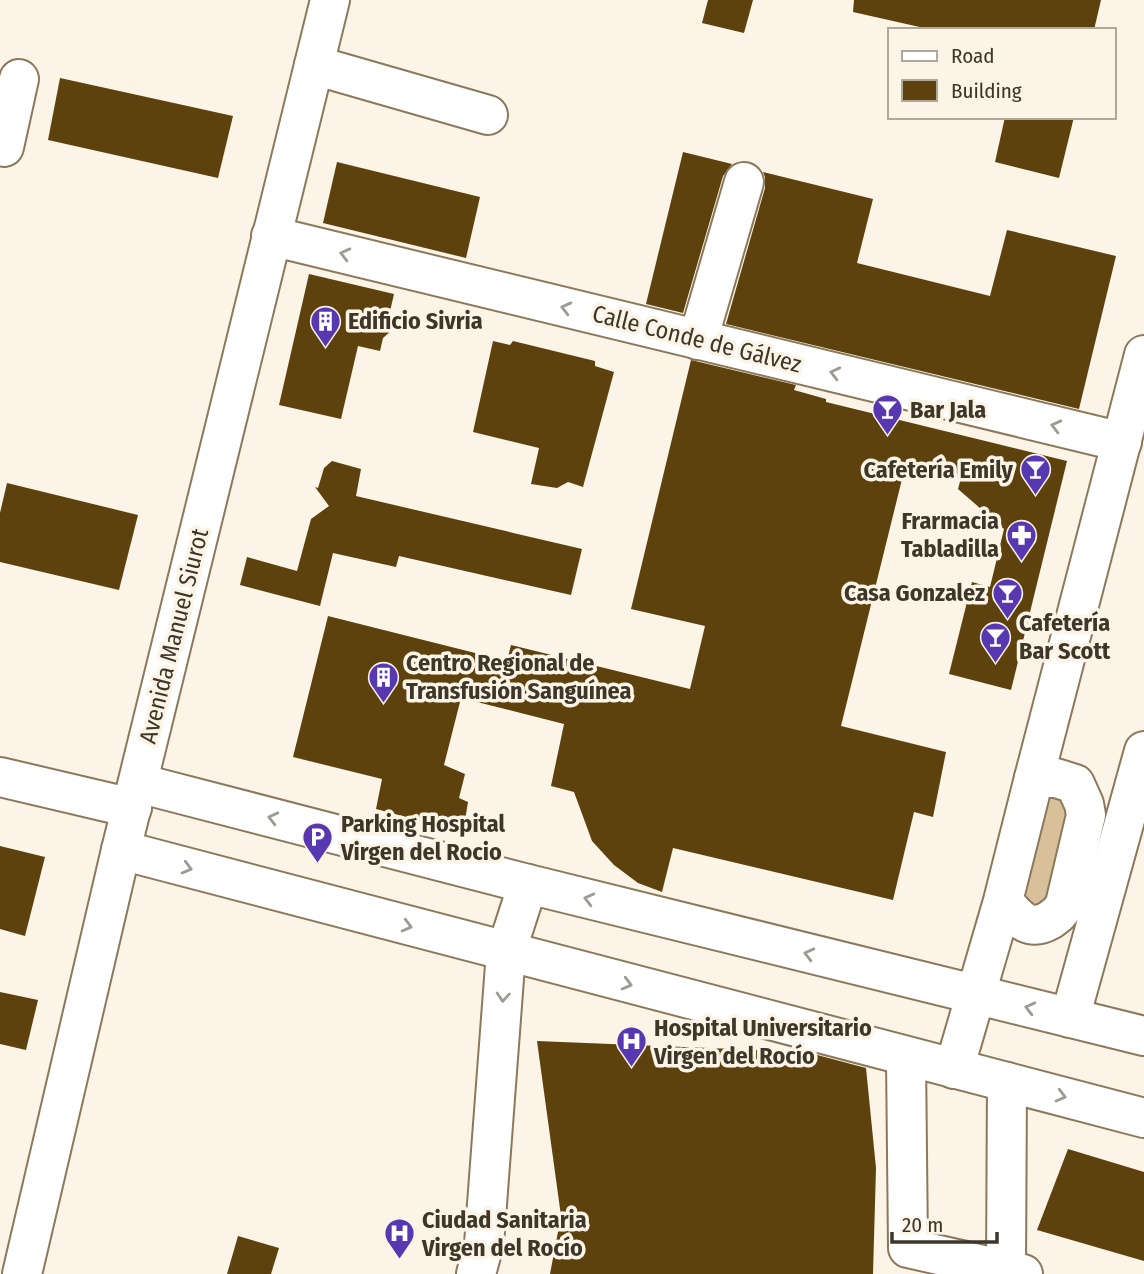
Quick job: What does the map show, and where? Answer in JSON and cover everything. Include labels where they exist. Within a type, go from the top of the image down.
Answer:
[{"type":"street","name":"Avenida Manuel Siurot","points":[[22,1274],[121,850],[330,0]]},
{"type":"street","points":[[314,65],[488,115]]},
{"type":"street","points":[[0,146],[4,147],[19,79]]},
{"type":"street","points":[[698,340],[744,182]]},
{"type":"street","name":"Calle Conde de Gálvez","points":[[271,236],[1122,442]]},
{"type":"street","points":[[954,1069],[1003,901],[1144,355]]},
{"type":"street","points":[[1070,1018],[1144,751]]},
{"type":"street","points":[[1003,901],[1022,920],[1040,925],[1060,913],[1065,904],[1086,815],[1075,784],[1056,778],[1040,760]]},
{"type":"street","points":[[0,777],[135,796],[528,884],[1070,1018],[1135,1027]]},
{"type":"street","points":[[121,850],[1144,1118]]},
{"type":"street","points":[[476,1274],[484,1244],[506,952],[528,884]]},
{"type":"street","points":[[906,1056],[906,1261],[1014,1272],[1007,1082]]},
{"type":"shaded area","points":[[1048,793],[1072,802],[1050,907],[1022,906]]},
{"type":"building","points":[[708,0],[753,0],[744,33],[702,23]]},
{"type":"building","points":[[854,0],[1101,0],[1094,28],[924,28],[853,12]]},
{"type":"building","points":[[60,78],[233,116],[218,178],[48,140]]},
{"type":"building","points":[[1005,119],[1074,119],[1059,178],[995,162]]},
{"type":"building","points":[[683,152],[732,164],[723,176],[683,313],[646,304]]},
{"type":"building","points":[[337,162],[480,197],[466,258],[323,223]]},
{"type":"building","points":[[763,172],[873,199],[857,263],[990,296],[1007,230],[1116,256],[1079,409],[726,324],[765,188]]},
{"type":"building","name":"Edificio Sivria","points":[[309,274],[394,294],[388,320],[391,331],[383,338],[380,351],[358,346],[341,419],[279,405]]},
{"type":"building","points":[[493,341],[510,345],[513,341],[595,361],[595,366],[614,372],[583,487],[568,482],[557,488],[531,484],[539,448],[473,432]]},
{"type":"building","points":[[691,360],[796,385],[794,390],[826,399],[826,402],[1067,461],[1011,690],[949,674],[972,582],[990,587],[1004,529],[958,489],[961,478],[906,463],[841,726],[946,752],[933,817],[914,812],[893,900],[673,848],[662,892],[638,883],[614,865],[592,841],[574,792],[551,786],[564,724],[461,698],[444,765],[465,774],[459,798],[468,802],[463,832],[376,809],[382,779],[293,757],[328,616],[507,661],[511,645],[690,689],[705,626],[631,609]]},
{"type":"building","points":[[332,461],[361,469],[356,496],[582,549],[571,595],[399,556],[396,567],[333,553],[320,606],[240,585],[247,557],[297,571],[311,519],[329,506],[315,487],[318,488],[324,468]]},
{"type":"building","points":[[7,483],[138,515],[119,590],[0,562],[0,513]]},
{"type":"building","points":[[0,846],[45,857],[25,936],[0,929]]},
{"type":"building","points":[[0,992],[38,1000],[26,1050],[0,1044]]},
{"type":"building","points":[[537,1041],[806,1052],[866,1068],[876,1168],[873,1274],[550,1274],[561,1216]]},
{"type":"building","points":[[1068,1149],[1144,1172],[1144,1261],[1037,1230]]},
{"type":"building","points":[[238,1236],[279,1248],[271,1274],[227,1274]]},
{"type":"place","name":"Edificio Sivria","points":[[325,348]]},
{"type":"place","name":"Bar Jala","points":[[887,437]]},
{"type":"place","name":"Cafetería Emily","points":[[1036,497]]},
{"type":"place","name":"Frarmacia Tabladilla","points":[[1022,562]]},
{"type":"place","name":"Casa Gonzalez","points":[[1008,620]]},
{"type":"place","name":"Cafetería Bar Scott","points":[[996,664]]},
{"type":"place","name":"Centro Regional de Transfusión Sanguínea","points":[[383,704]]},
{"type":"place","name":"Parking Hospital Virgen del Rocio","points":[[318,865]]},
{"type":"place","name":"Hospital Universitario Virgen del Rocío","points":[[631,1069]]},
{"type":"place","name":"Ciudad Sanitaria Virgen del Rocío","points":[[399,1261]]}]
